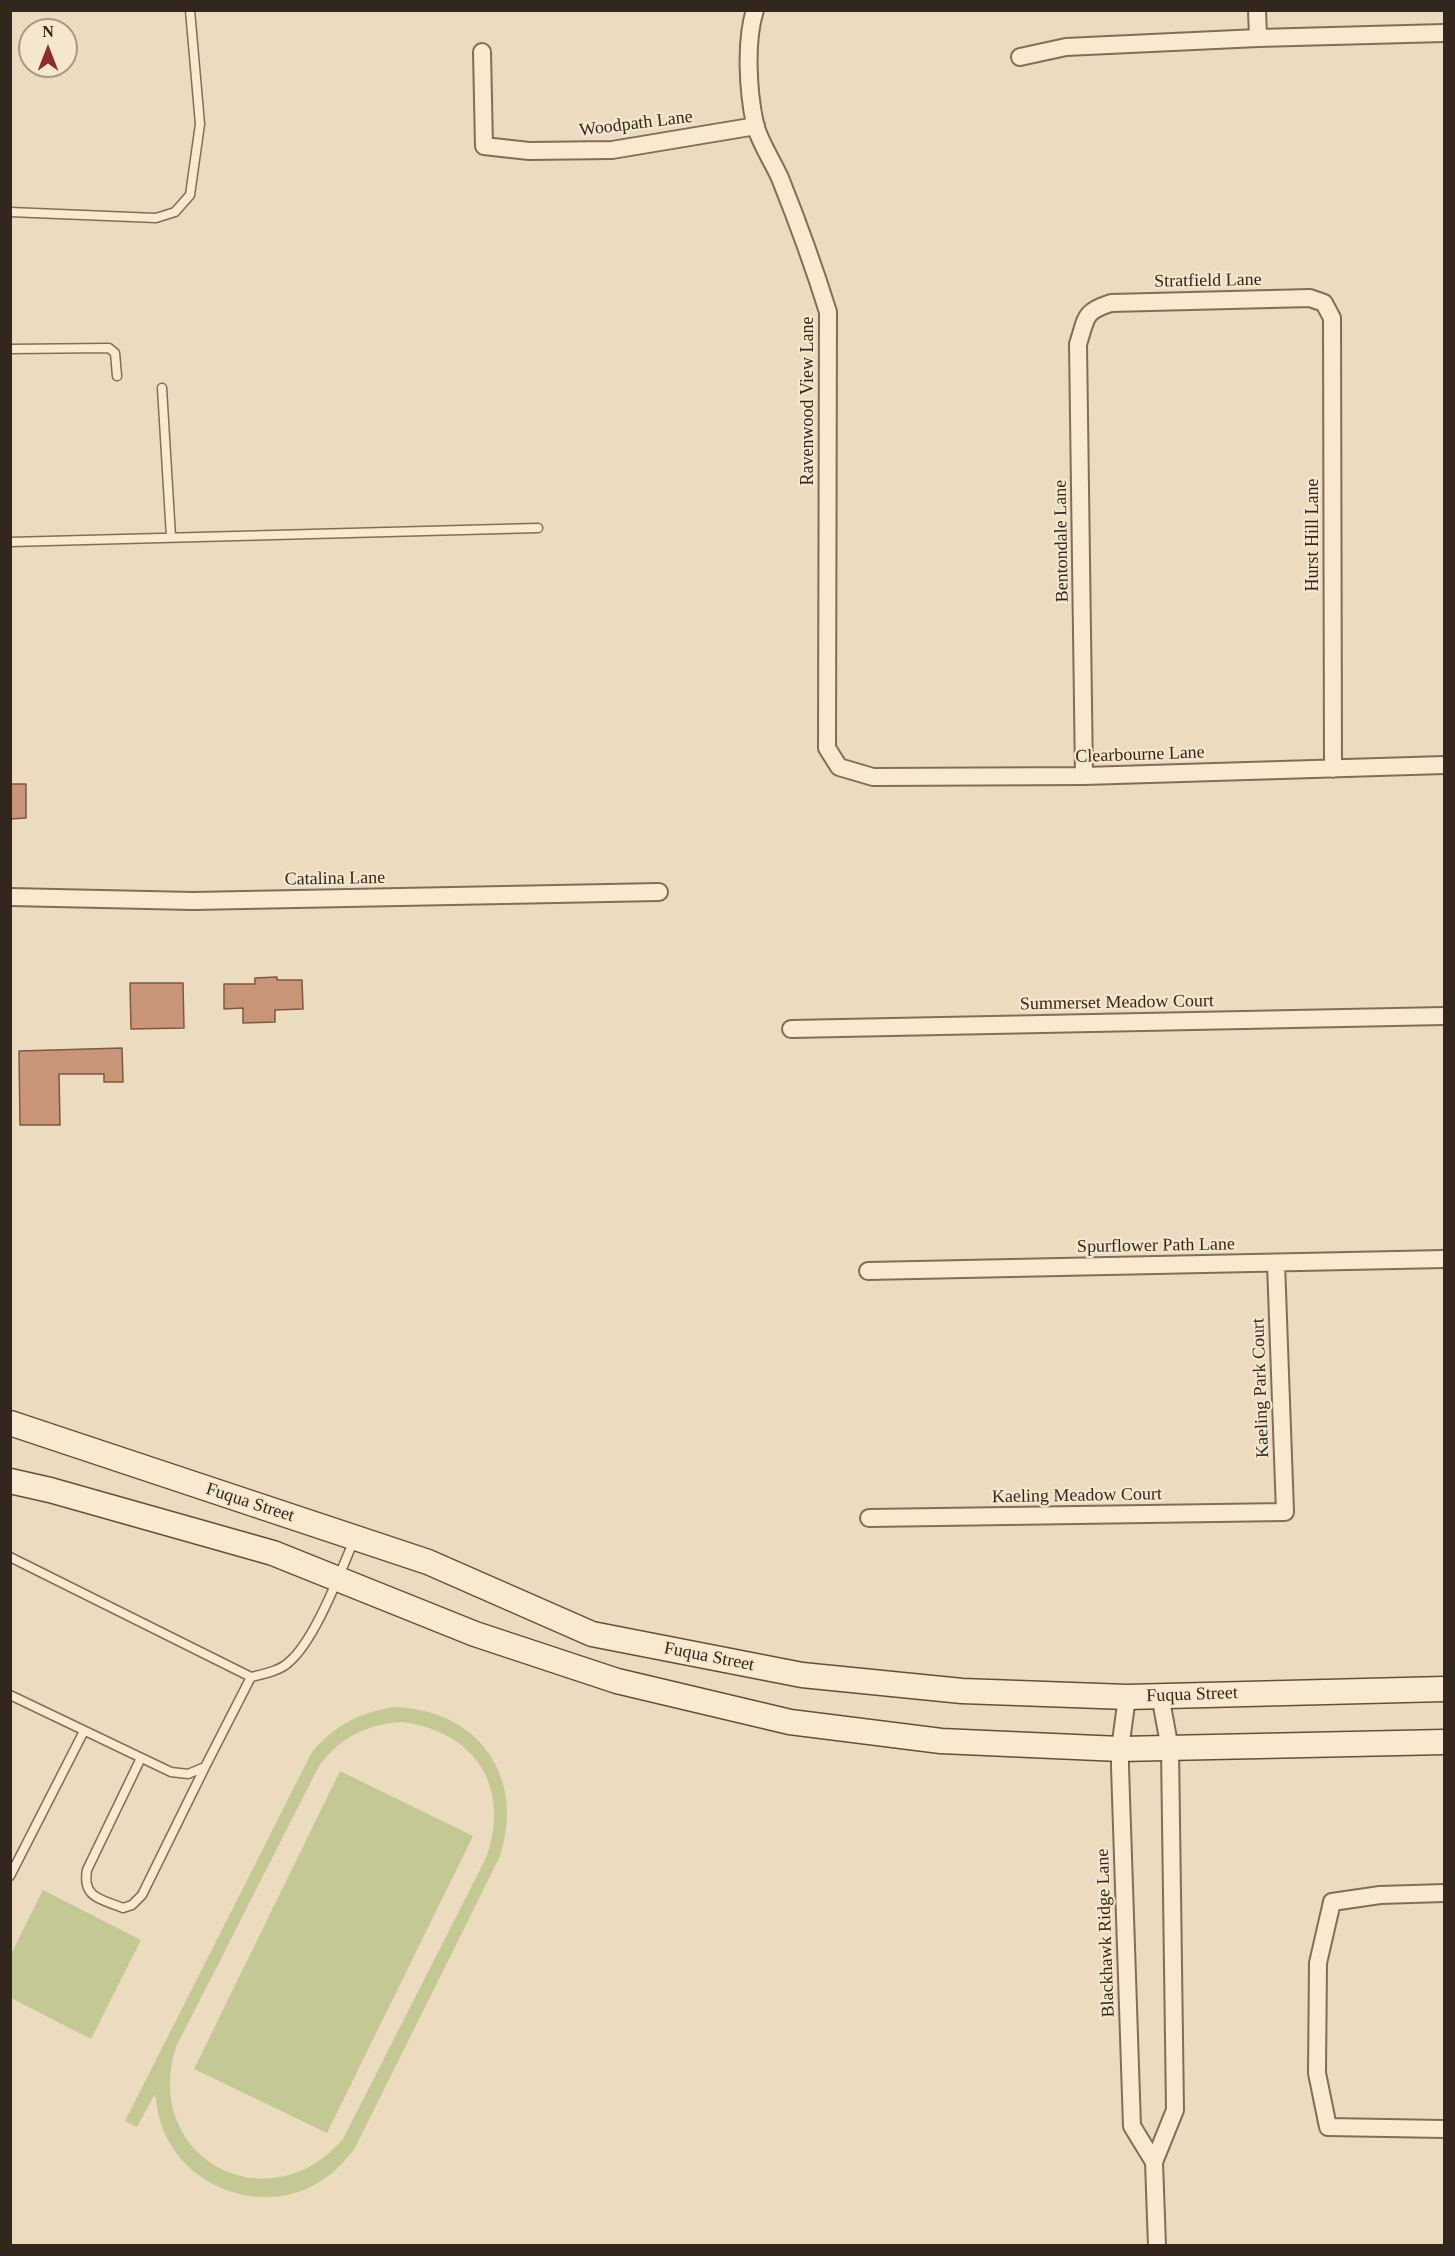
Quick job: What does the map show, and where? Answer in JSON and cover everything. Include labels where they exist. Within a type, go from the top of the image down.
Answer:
[{"type":"main road","name":"Fuqua Street","points":[[10,1423],[428,1562],[592,1634],[802,1675],[962,1691],[1127,1696],[1444,1689]]},
{"type":"main road","points":[[10,1481],[50,1490],[273,1553],[475,1634],[616,1681],[790,1722],[941,1741],[1120,1749],[1444,1742]]},
{"type":"street","name":"Ravenwood View Lane","points":[[755,10],[752,20],[749,69],[756,126],[807,247],[828,312],[827,748],[839,767]]},
{"type":"street","points":[[1257,10],[1258,38]]},
{"type":"street","points":[[1020,57],[1066,47],[1258,38],[1444,33]]},
{"type":"street","name":"Woodpath Lane","points":[[482,52],[484,146],[529,152],[612,150],[756,126]]},
{"type":"street","name":"Stratfield Lane","points":[[1092,309],[1111,303],[1310,298],[1324,303]]},
{"type":"street","name":"Hurst Hill Lane","points":[[1324,303],[1332,318],[1333,769]]},
{"type":"street","name":"Bentondale Lane","points":[[1084,776],[1078,344],[1086,318],[1092,309]]},
{"type":"street","name":"Clearbourne Lane","points":[[839,767],[873,777],[1084,776],[1444,765]]},
{"type":"street","name":"Catalina Lane","points":[[10,897],[193,901],[659,892]]},
{"type":"street","name":"Summerset Meadow Court","points":[[791,1029],[1444,1016]]},
{"type":"street","name":"Spurflower Path Lane","points":[[868,1270],[1444,1259]]},
{"type":"street","name":"Kaeling Park Court","points":[[1276,1263],[1285,1512]]},
{"type":"street","name":"Kaeling Meadow Court","points":[[869,1518],[1285,1512]]},
{"type":"street","name":"Blackhawk Ridge Lane","points":[[1157,2246],[1154,2162],[1175,2110],[1170,1749],[1160,1695]]},
{"type":"street","name":"Blackhawk Ridge Lane","points":[[1127,1696],[1120,1749],[1132,2126],[1154,2162]]},
{"type":"street","points":[[1444,1893],[1380,1895],[1332,1902],[1318,1963],[1317,2073],[1328,2127],[1444,2129]]},
{"type":"lane","points":[[10,212],[156,218],[175,212],[190,195],[200,124],[190,10]]},
{"type":"lane","points":[[10,349],[109,348],[115,353],[117,376]]},
{"type":"lane","points":[[162,388],[171,537]]},
{"type":"lane","points":[[10,542],[538,528]]},
{"type":"lane","points":[[10,1557],[251,1677],[266,1674],[288,1664],[304,1647],[355,1538]]},
{"type":"lane","points":[[141,1758],[87,1870],[85,1883],[91,1894],[123,1908],[132,1905],[142,1895],[251,1677]]},
{"type":"lane","points":[[10,1695],[171,1772],[188,1774],[205,1767]]},
{"type":"lane","points":[[10,1876],[84,1731]]},
{"type":"green space","points":[[395,1707],[424,1711],[450,1720],[472,1734],[488,1753],[500,1774],[506,1799],[506,1827],[500,1856],[355,2148],[326,2178],[293,2193],[272,2197],[250,2196],[229,2191],[209,2182],[191,2169],[176,2153],[163,2129],[155,2094],[137,2127],[125,2121],[312,1752],[339,1727],[359,1716]],"holes":[[[402,1722],[427,1727],[449,1737],[467,1750],[480,1766],[490,1785],[494,1807],[493,1831],[487,1856],[343,2139],[313,2165],[280,2177],[248,2177],[218,2167],[194,2148],[177,2120],[170,2086],[176,2047],[319,1766],[345,1740],[365,1729]]]},
{"type":"green space","points":[[340,1771],[473,1836],[327,2133],[194,2069]]},
{"type":"green space","points":[[43,1890],[141,1940],[91,2039],[11,1998],[11,1954]]},
{"type":"building","points":[[10,784],[26,784],[26,818],[10,819]]},
{"type":"building","points":[[277,977],[277,980],[302,980],[303,1009],[275,1010],[275,1022],[243,1023],[243,1008],[224,1009],[224,984],[255,984],[255,978]]},
{"type":"building","points":[[130,983],[183,983],[184,1028],[131,1029]]},
{"type":"building","points":[[122,1048],[123,1082],[104,1082],[104,1074],[59,1074],[60,1125],[20,1125],[19,1051]]}]
